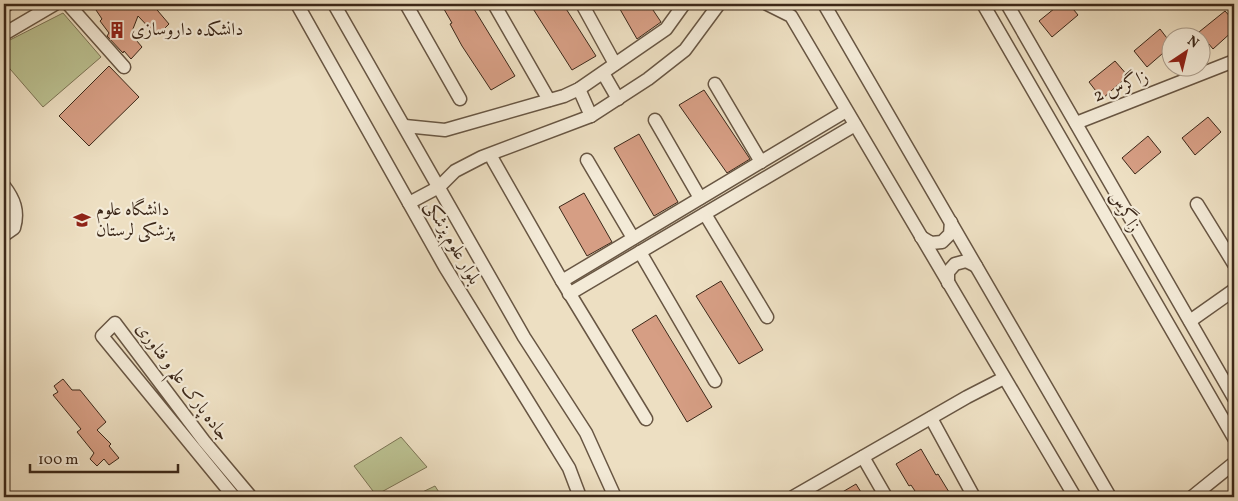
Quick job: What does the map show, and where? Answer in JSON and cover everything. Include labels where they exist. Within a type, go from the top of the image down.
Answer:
[{"type":"street","points":[[4,6],[8,4]]},
{"type":"street","points":[[4,34],[54,4]]},
{"type":"street","points":[[68,4],[124,67]]},
{"type":"street","name":"بلوار علوم پزشکی","points":[[297,4],[445,267],[569,468],[580,497]]},
{"type":"street","name":"بلوار علوم پزشکی","points":[[334,4],[524,337],[586,433],[616,497]]},
{"type":"street","points":[[406,4],[460,99]]},
{"type":"street","points":[[494,4],[549,100]]},
{"type":"street","points":[[582,4],[616,64]]},
{"type":"street","points":[[405,126],[445,130],[549,100],[579,89],[666,28],[684,4]]},
{"type":"street","points":[[409,204],[438,187],[455,171],[482,157],[591,116],[648,79],[685,50],[718,5],[732,4]]},
{"type":"street","points":[[767,4],[791,16],[1075,497]]},
{"type":"street","points":[[824,4],[1110,497]]},
{"type":"street","name":"زاگرس","points":[[983,4],[1234,438]]},
{"type":"street","name":"زاگرس","points":[[1007,4],[1234,398]]},
{"type":"street","name":"زاگرس 2","points":[[1076,123],[1234,61]]},
{"type":"street","points":[[602,73],[618,98]]},
{"type":"street","points":[[715,84],[761,162]]},
{"type":"street","points":[[579,89],[591,116]]},
{"type":"street","points":[[562,281],[846,111]]},
{"type":"street","points":[[655,120],[700,198]]},
{"type":"street","points":[[569,294],[855,126]]},
{"type":"street","points":[[493,160],[569,294],[646,419]]},
{"type":"street","points":[[588,160],[633,238]]},
{"type":"street","points":[[4,186],[13,200],[17,214],[14,228],[4,235]]},
{"type":"street","points":[[1197,204],[1234,264]]},
{"type":"street","points":[[705,214],[767,317]]},
{"type":"street","points":[[921,237],[931,243],[942,242],[950,234],[951,222]]},
{"type":"street","points":[[640,252],[715,381]]},
{"type":"street","points":[[948,283],[948,272],[955,264],[966,262],[976,266]]},
{"type":"street","points":[[1190,321],[1234,290]]},
{"type":"street","name":"جاده پارک علم و فناوری","points":[[234,497],[102,336],[115,323],[204,441],[251,497]]},
{"type":"street","points":[[1193,367],[1205,368],[1210,363],[1210,356]]},
{"type":"street","points":[[793,497],[1004,378]]},
{"type":"street","points":[[931,418],[974,497]]},
{"type":"street","points":[[863,457],[886,497]]},
{"type":"street","points":[[1192,497],[1234,463]]},
{"type":"green space","points":[[63,13],[101,57],[43,107],[4,62],[4,43]]},
{"type":"green space","points":[[401,437],[427,467],[376,495],[354,466]]},
{"type":"green space","points":[[435,486],[442,497],[412,497]]},
{"type":"building","name":"دانشکده داروسازی","points":[[92,4],[152,4],[169,24],[157,36],[138,16],[131,34],[142,47],[131,59],[107,36],[109,33],[100,21],[102,19]]},
{"type":"building","points":[[441,4],[471,4],[515,76],[491,90],[462,46]]},
{"type":"building","points":[[530,4],[563,4],[596,56],[572,70]]},
{"type":"building","points":[[617,4],[649,4],[661,22],[637,39]]},
{"type":"building","points":[[1060,4],[1069,4],[1078,15],[1052,37],[1039,21]]},
{"type":"building","points":[[1225,11],[1234,21],[1234,30],[1213,49],[1210,45],[1210,28],[1204,28]]},
{"type":"building","points":[[1160,29],[1160,56],[1147,67],[1134,51]]},
{"type":"building","points":[[1115,61],[1128,76],[1102,99],[1089,82]]},
{"type":"building","points":[[109,66],[139,97],[89,146],[59,116]]},
{"type":"building","points":[[704,90],[750,159],[727,173],[679,105]]},
{"type":"building","points":[[1208,117],[1221,132],[1195,155],[1182,138]]},
{"type":"building","points":[[639,134],[678,202],[654,216],[614,148]]},
{"type":"building","points":[[1148,136],[1161,152],[1135,174],[1122,158]]},
{"type":"building","points":[[584,193],[612,242],[587,256],[559,207]]},
{"type":"building","points":[[721,281],[763,350],[739,364],[696,296]]},
{"type":"building","points":[[656,315],[712,407],[687,422],[632,330]]},
{"type":"building","points":[[63,379],[72,390],[80,390],[106,422],[97,430],[111,444],[109,446],[119,458],[109,465],[104,459],[97,466],[90,459],[94,453],[77,432],[81,429],[53,395],[58,392],[54,386]]},
{"type":"building","points":[[921,449],[936,475],[938,474],[952,497],[919,497],[911,485],[909,486],[896,464]]},
{"type":"building","points":[[856,484],[864,497],[834,497]]},
{"type":"place","name":"دانشکده داروسازی","points":[[117,30]]},
{"type":"place","name":"دانشگاه علوم پزشکی لرستان","points":[[82,220]]}]
